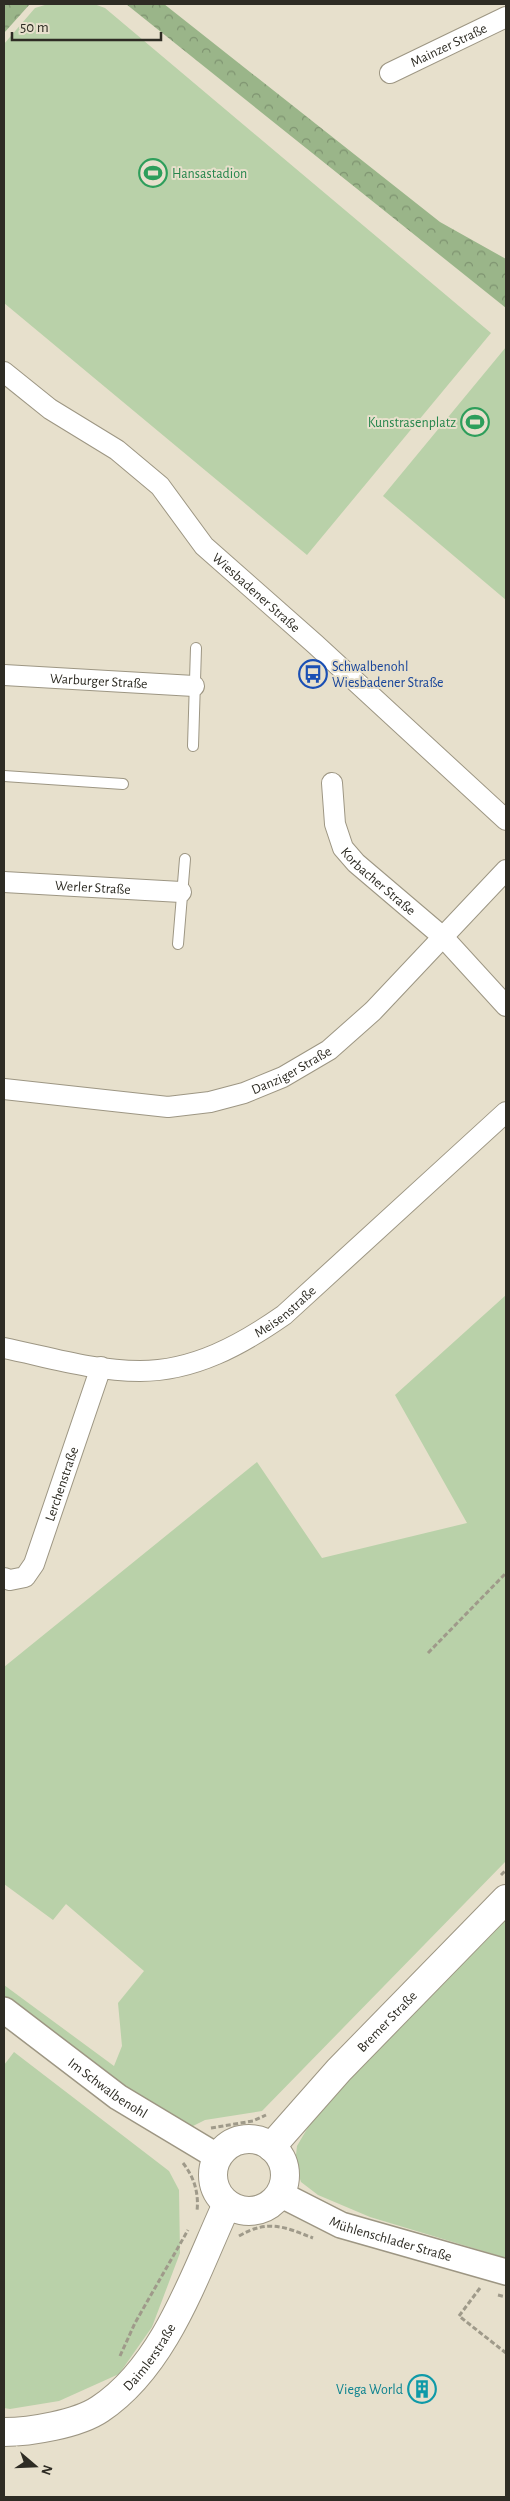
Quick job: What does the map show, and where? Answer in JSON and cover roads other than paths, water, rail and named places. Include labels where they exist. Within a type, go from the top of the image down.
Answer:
[{"type":"main road","name":"Bremer Straße","points":[[271,2147],[503,1888]]},
{"type":"main road","points":[[249,2139],[260,2141],[271,2147],[279,2155],[284,2165],[285,2176],[280,2194],[270,2205],[260,2210],[248,2212],[237,2210],[227,2204],[215,2187],[214,2166],[218,2157],[226,2147],[249,2139]]},
{"type":"main road","name":"Daimlerstraße","points":[[4,2432],[49,2428],[99,2410],[134,2380],[168,2332],[227,2204]]},
{"type":"street","name":"Mainzer Straße","points":[[390,73],[506,17]]},
{"type":"street","name":"Wiesbadener Straße","points":[[4,372],[50,409],[117,450],[160,486],[204,546],[315,644],[506,820]]},
{"type":"street","name":"Warburger Straße","points":[[4,675],[194,686]]},
{"type":"street","name":"Korbacher Straße","points":[[332,783],[335,824],[343,848],[356,863],[444,937]]},
{"type":"street","name":"Danziger Straße","points":[[4,1089],[168,1106],[210,1102],[244,1093],[283,1077],[329,1050],[373,1011],[506,870]]},
{"type":"street","name":"Werler Straße","points":[[4,882],[181,892]]},
{"type":"street","points":[[444,937],[506,1006]]},
{"type":"street","name":"Meisenstraße","points":[[4,1348],[101,1367],[140,1371],[180,1367],[220,1354],[252,1338],[284,1315],[506,1112]]},
{"type":"street","name":"Lerchenstraße","points":[[4,1578],[10,1580],[25,1577],[34,1564],[101,1367]]},
{"type":"street","name":"Im Schwalbenohl","points":[[4,2010],[188,2152],[218,2157]]},
{"type":"street","name":"Mühlenschlader Straße","points":[[280,2194],[341,2225],[506,2272]]},
{"type":"lane","points":[[193,746],[196,648]]},
{"type":"lane","points":[[4,776],[123,784]]},
{"type":"lane","points":[[178,944],[185,859]]},
{"type":"place","name":"Hansastadion","points":[[153,173]]},
{"type":"place","name":"Kunstrasenplatz","points":[[475,422]]},
{"type":"place","name":"Schwalbenohl Wiesbadener Straße","points":[[313,674]]},
{"type":"place","name":"Viega World","points":[[422,2389]]}]
